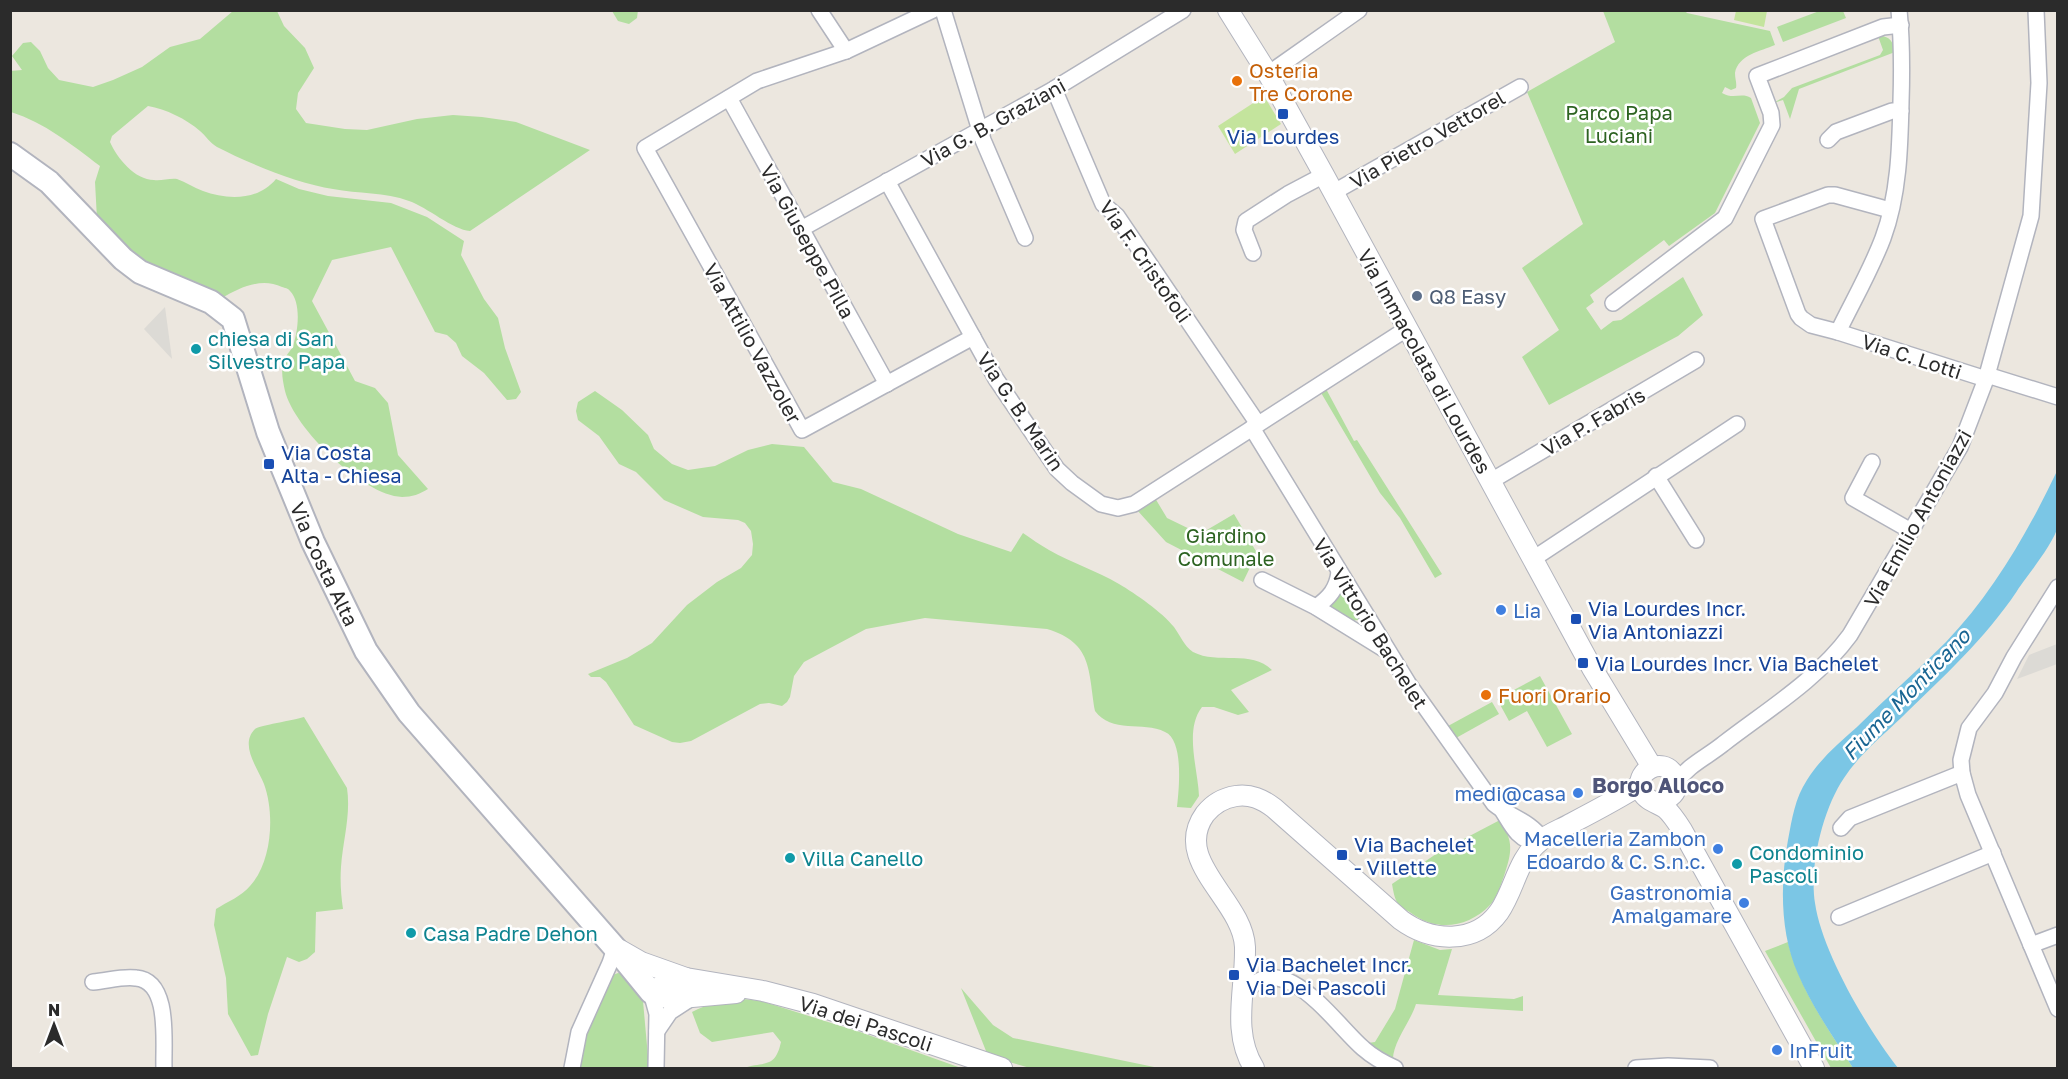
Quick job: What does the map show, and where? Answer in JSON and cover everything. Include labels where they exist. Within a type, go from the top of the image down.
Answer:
[{"type":"main road","name":"Via Costa Alta","points":[[10,154],[49,182],[123,259],[140,272],[211,302],[233,319],[268,432],[313,542],[366,651],[409,713],[651,992]]},
{"type":"street","points":[[819,10],[846,51]]},
{"type":"street","points":[[729,98],[766,77],[846,51],[933,10]]},
{"type":"street","points":[[943,10],[980,130],[1025,237]]},
{"type":"street","name":"Via G. B. Graziani","points":[[801,229],[1054,88],[1183,10]]},
{"type":"street","name":"Via Immacolata di Lourdes","points":[[1228,10],[1268,74],[1334,192],[1618,714],[1647,783],[1676,820],[1814,1068]]},
{"type":"street","points":[[1268,74],[1359,10]]},
{"type":"street","name":"Via Emilio Antoniazzi","points":[[1677,780],[1819,671],[1836,655],[1960,447],[1986,377],[2031,216],[2039,83],[2036,10]]},
{"type":"street","points":[[1613,303],[1725,218],[1772,124],[1771,114],[1757,76],[1883,27],[1900,18],[1899,152],[1890,210],[1882,240],[1838,332]]},
{"type":"street","name":"Via Pietro Vettorel","points":[[1334,192],[1520,87]]},
{"type":"street","name":"Via F. Cristofoli","points":[[1054,88],[1103,204],[1117,216],[1255,426]]},
{"type":"street","name":"Via Attilio Vazzoler","points":[[729,98],[645,148],[802,430],[973,337]]},
{"type":"street","name":"Via Giuseppe Pilla","points":[[729,98],[887,384]]},
{"type":"street","points":[[1828,140],[1836,132],[1892,111],[1901,111]]},
{"type":"street","points":[[1254,253],[1244,230],[1246,221],[1288,194],[1324,175]]},
{"type":"street","name":"Via G. B. Marin","points":[[887,181],[996,379],[1057,469],[1093,499],[1110,507],[1126,507],[1134,504],[1408,328]]},
{"type":"street","name":"Via C. Lotti","points":[[1890,210],[1828,195],[1763,219],[1801,318],[1811,325],[2058,398]]},
{"type":"street","name":"Via P. Fabris","points":[[1491,481],[1696,360]]},
{"type":"street","points":[[1533,559],[1737,424]]},
{"type":"street","name":"Via Vittorio Bachelet","points":[[1255,426],[1339,572],[1425,709],[1494,804],[1527,822],[1536,830],[1539,841]]},
{"type":"street","points":[[1872,462],[1853,498],[1911,531]]},
{"type":"street","points":[[1656,476],[1696,540]]},
{"type":"street","points":[[1316,607],[1332,593],[1338,584],[1339,572]]},
{"type":"street","points":[[1262,580],[1316,607],[1389,653]]},
{"type":"street","points":[[2058,587],[1989,702],[1969,728],[1963,750],[1962,773],[1968,795],[2058,1009]]},
{"type":"street","points":[[1518,835],[1527,842],[1539,841],[1647,783],[1664,766],[1677,780],[1665,801],[1647,783]]},
{"type":"street","points":[[1840,828],[1850,818],[1962,773]]},
{"type":"street","name":"Via Immacolata di Lourdes","points":[[1676,820],[1677,780]]},
{"type":"street","points":[[1254,1068],[1248,1058],[1241,1034],[1245,947],[1241,928],[1196,851],[1196,836],[1200,824],[1207,812],[1220,801],[1244,795],[1266,802],[1401,920],[1415,930],[1432,936],[1463,936],[1484,926],[1499,911],[1518,870],[1539,841]]},
{"type":"street","name":"Via Vittorio Bachelet","points":[[1502,810],[1518,835]]},
{"type":"street","points":[[1527,822],[1543,827],[1568,826]]},
{"type":"street","points":[[1518,835],[1520,849],[1518,870]]},
{"type":"street","points":[[1839,917],[1992,853]]},
{"type":"street","points":[[2031,945],[2058,935]]},
{"type":"street","points":[[572,1068],[579,1032],[615,948]]},
{"type":"street","name":"Via dei Pascoli","points":[[615,948],[641,962],[686,978],[763,991],[813,1004],[866,1020],[1002,1068]]},
{"type":"street","points":[[93,982],[137,978],[147,981],[155,988],[160,998],[164,1068]]},
{"type":"street","points":[[656,1068],[657,1014],[651,992],[669,981],[686,978]]},
{"type":"street","points":[[1242,997],[1252,986],[1266,979],[1277,978],[1292,982],[1310,995],[1362,1048],[1395,1068]]},
{"type":"street","name":"Via dei Pascoli","points":[[651,992],[670,999],[690,999],[763,991]]},
{"type":"street","name":"Via dei Pascoli","points":[[657,1031],[670,1012],[690,999]]},
{"type":"street","points":[[1636,1068],[1668,1066],[1710,1068]]},
{"type":"green space","points":[[638,10],[637,18],[629,24],[618,21],[612,11]]},
{"type":"green space","points":[[1822,10],[1843,11],[1846,18],[1783,42],[1777,27]]},
{"type":"green space","points":[[233,11],[277,11],[284,26],[305,48],[314,68],[298,93],[296,109],[306,123],[367,130],[417,119],[453,115],[482,117],[516,122],[590,150],[470,231],[456,227],[416,204],[400,198],[342,191],[305,183],[243,160],[212,144],[188,122],[155,107],[148,106],[112,136],[110,142],[117,155],[127,167],[147,179],[177,179],[212,194],[242,197],[260,191],[276,179],[299,189],[328,196],[391,203],[427,217],[464,241],[461,255],[484,299],[498,318],[505,348],[521,392],[516,399],[507,400],[484,373],[462,356],[456,343],[447,335],[435,332],[391,247],[332,260],[312,301],[355,381],[375,388],[388,403],[398,455],[428,489],[419,494],[402,497],[368,485],[332,457],[301,423],[291,406],[282,377],[285,357],[292,348],[297,327],[296,303],[289,290],[274,284],[258,283],[243,287],[222,298],[152,267],[134,256],[97,219],[95,182],[100,166],[46,128],[11,112],[10,71],[22,70],[12,56],[23,43],[31,42],[40,51],[48,68],[59,80],[93,87],[142,67],[170,47],[200,39]]},
{"type":"green space","name":"Parco Papa Luciani","points":[[1603,11],[1685,11],[1770,31],[1775,45],[1745,58],[1735,73],[1736,88],[1731,90],[1725,87],[1722,93],[1751,98],[1760,123],[1715,213],[1669,246],[1664,240],[1590,295],[1594,302],[1586,308],[1601,330],[1613,321],[1621,320],[1683,277],[1703,315],[1678,336],[1549,405],[1522,357],[1559,330],[1522,268],[1583,224],[1527,92],[1615,42]]},
{"type":"green space","points":[[1736,11],[1767,11],[1764,27],[1734,20]]},
{"type":"green space","points":[[1878,36],[1890,40],[1895,52],[1799,89],[1790,119],[1783,100],[1773,103],[1784,97],[1792,88],[1880,55],[1883,50]]},
{"type":"green space","points":[[1264,96],[1281,124],[1235,154],[1218,126]]},
{"type":"green space","points":[[1325,387],[1354,441],[1357,440],[1442,574],[1435,578],[1400,518],[1380,493],[1320,391]]},
{"type":"green space","points":[[595,391],[622,410],[648,435],[654,449],[672,464],[688,470],[715,466],[748,450],[772,444],[804,447],[833,482],[861,489],[958,534],[1011,552],[1023,533],[1049,550],[1111,579],[1141,598],[1169,621],[1193,652],[1203,656],[1254,660],[1272,670],[1231,690],[1249,712],[1238,715],[1214,707],[1202,707],[1197,716],[1193,738],[1199,796],[1191,808],[1177,807],[1178,754],[1171,737],[1156,729],[1118,725],[1102,718],[1095,711],[1089,671],[1081,650],[1062,635],[1047,629],[925,618],[866,629],[804,662],[794,676],[790,697],[782,706],[769,703],[760,704],[691,741],[672,742],[634,725],[606,682],[600,677],[591,677],[588,674],[627,658],[652,643],[687,605],[717,582],[741,568],[752,555],[751,531],[745,523],[738,520],[703,517],[664,500],[636,472],[619,464],[599,436],[578,420],[576,411],[578,402]]},
{"type":"green space","name":"Giardino Comunale","points":[[1155,498],[1167,518],[1200,534],[1234,514],[1257,553],[1243,582],[1166,542],[1137,510]]},
{"type":"green space","points":[[1340,590],[1343,590],[1358,614],[1358,620],[1351,621],[1329,606]]},
{"type":"green space","points":[[1540,676],[1572,734],[1547,747],[1527,711],[1509,721],[1497,699]]},
{"type":"green space","points":[[1492,702],[1499,714],[1456,738],[1448,726]]},
{"type":"green space","points":[[304,717],[347,788],[347,818],[341,872],[343,909],[316,912],[315,952],[299,962],[287,957],[268,1014],[258,1055],[251,1056],[228,1014],[226,978],[214,925],[216,909],[247,890],[257,876],[267,851],[270,809],[264,784],[249,749],[251,735],[257,728]]},
{"type":"green space","points":[[1500,820],[1510,841],[1509,860],[1496,895],[1481,913],[1462,923],[1441,925],[1421,919],[1398,904],[1392,884],[1439,852]]},
{"type":"green space","points":[[1414,940],[1440,950],[1452,949],[1438,995],[1514,999],[1523,996],[1523,1011],[1416,1004],[1395,1047],[1393,1061],[1368,1043],[1375,1042],[1395,1009]]},
{"type":"green space","points":[[1788,942],[1807,992],[1853,1068],[1831,1068],[1765,951]]},
{"type":"green space","points":[[618,973],[626,974],[643,1001],[649,1068],[577,1068],[582,1038],[610,976]]},
{"type":"green space","points":[[961,988],[993,1025],[1013,1038],[1159,1068],[1030,1068],[988,1056]]},
{"type":"green space","points":[[743,999],[761,1001],[860,1032],[961,1068],[743,1068],[768,1062],[776,1056],[781,1042],[773,1032],[712,1042],[700,1033],[692,1012],[710,1004]]},
{"type":"shaded area","points":[[165,307],[172,359],[144,329]]},
{"type":"shaded area","points":[[2057,644],[2057,664],[2017,679],[2029,655]]},
{"type":"water","name":"Fiume Monticano","points":[[2057,471],[2058,526],[2046,550],[2005,609],[1977,642],[1856,762],[1836,791],[1824,821],[1814,872],[1815,903],[1819,923],[1836,967],[1848,990],[1873,1033],[1898,1068],[1853,1068],[1810,998],[1798,974],[1788,942],[1783,908],[1785,856],[1797,801],[1812,772],[1824,758],[1946,642],[1979,603],[2022,539]]},
{"type":"place","name":"Osteria Tre Corone","points":[[1237,81]]},
{"type":"place","name":"Via Lourdes","points":[[1283,114]]},
{"type":"place","name":"Q8 Easy","points":[[1417,296]]},
{"type":"place","name":"chiesa di San Silvestro Papa","points":[[196,349]]},
{"type":"place","name":"Via Costa Alta - Chiesa","points":[[269,464]]},
{"type":"place","name":"Lia","points":[[1501,610]]},
{"type":"place","name":"Via Lourdes Incr. Via Antoniazzi","points":[[1576,619]]},
{"type":"place","name":"Via Lourdes Incr. Via Bachelet","points":[[1583,663]]},
{"type":"place","name":"Fuori Orario","points":[[1486,695]]},
{"type":"place","name":"medi@casa","points":[[1578,793]]},
{"type":"place","name":"Macelleria Zambon Edoardo & C. S.n.c.","points":[[1718,849]]},
{"type":"place","name":"Via Bachelet - Villette","points":[[1342,855]]},
{"type":"place","name":"Villa Canello","points":[[790,858]]},
{"type":"place","name":"Condominio Pascoli","points":[[1737,864]]},
{"type":"place","name":"Gastronomia Amalgamare","points":[[1744,903]]},
{"type":"place","name":"Casa Padre Dehon","points":[[411,933]]},
{"type":"place","name":"Via Bachelet Incr. Via Dei Pascoli","points":[[1234,975]]},
{"type":"place","name":"InFruit","points":[[1777,1050]]},
{"type":"district","name":"Borgo Alloco","points":[[1658,785]]}]
